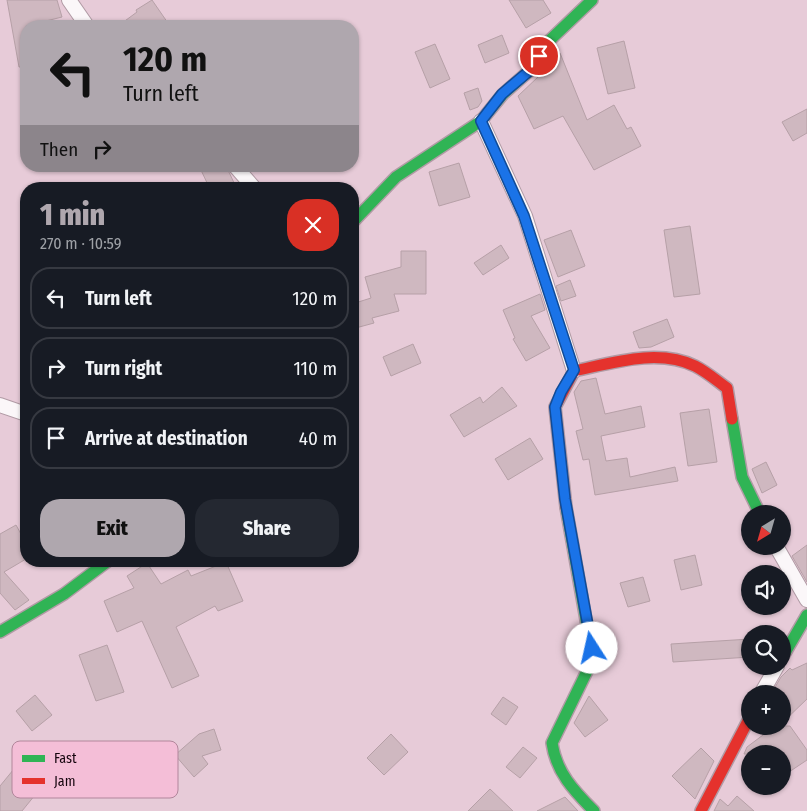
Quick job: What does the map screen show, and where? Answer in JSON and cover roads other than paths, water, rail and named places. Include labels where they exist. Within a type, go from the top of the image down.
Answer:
[{"type":"street","points":[[69,0],[83,20]]},
{"type":"street","points":[[359,216],[396,177],[481,121],[502,94],[528,72],[550,40],[592,0]]},
{"type":"street","points":[[481,121],[524,216],[574,370],[561,392],[555,407],[565,499],[592,648],[591,663],[552,743],[552,756],[561,774],[594,811]]},
{"type":"street","points":[[240,172],[249,182]]},
{"type":"street","points":[[574,370],[636,360],[668,359],[695,366],[727,388],[742,477],[756,505]]},
{"type":"street","points":[[0,405],[20,412]]},
{"type":"street","points":[[781,555],[807,600]]},
{"type":"street","points":[[0,632],[64,594],[100,567]]},
{"type":"street","points":[[791,643],[807,615]]},
{"type":"street","points":[[701,811],[741,734]]}]
